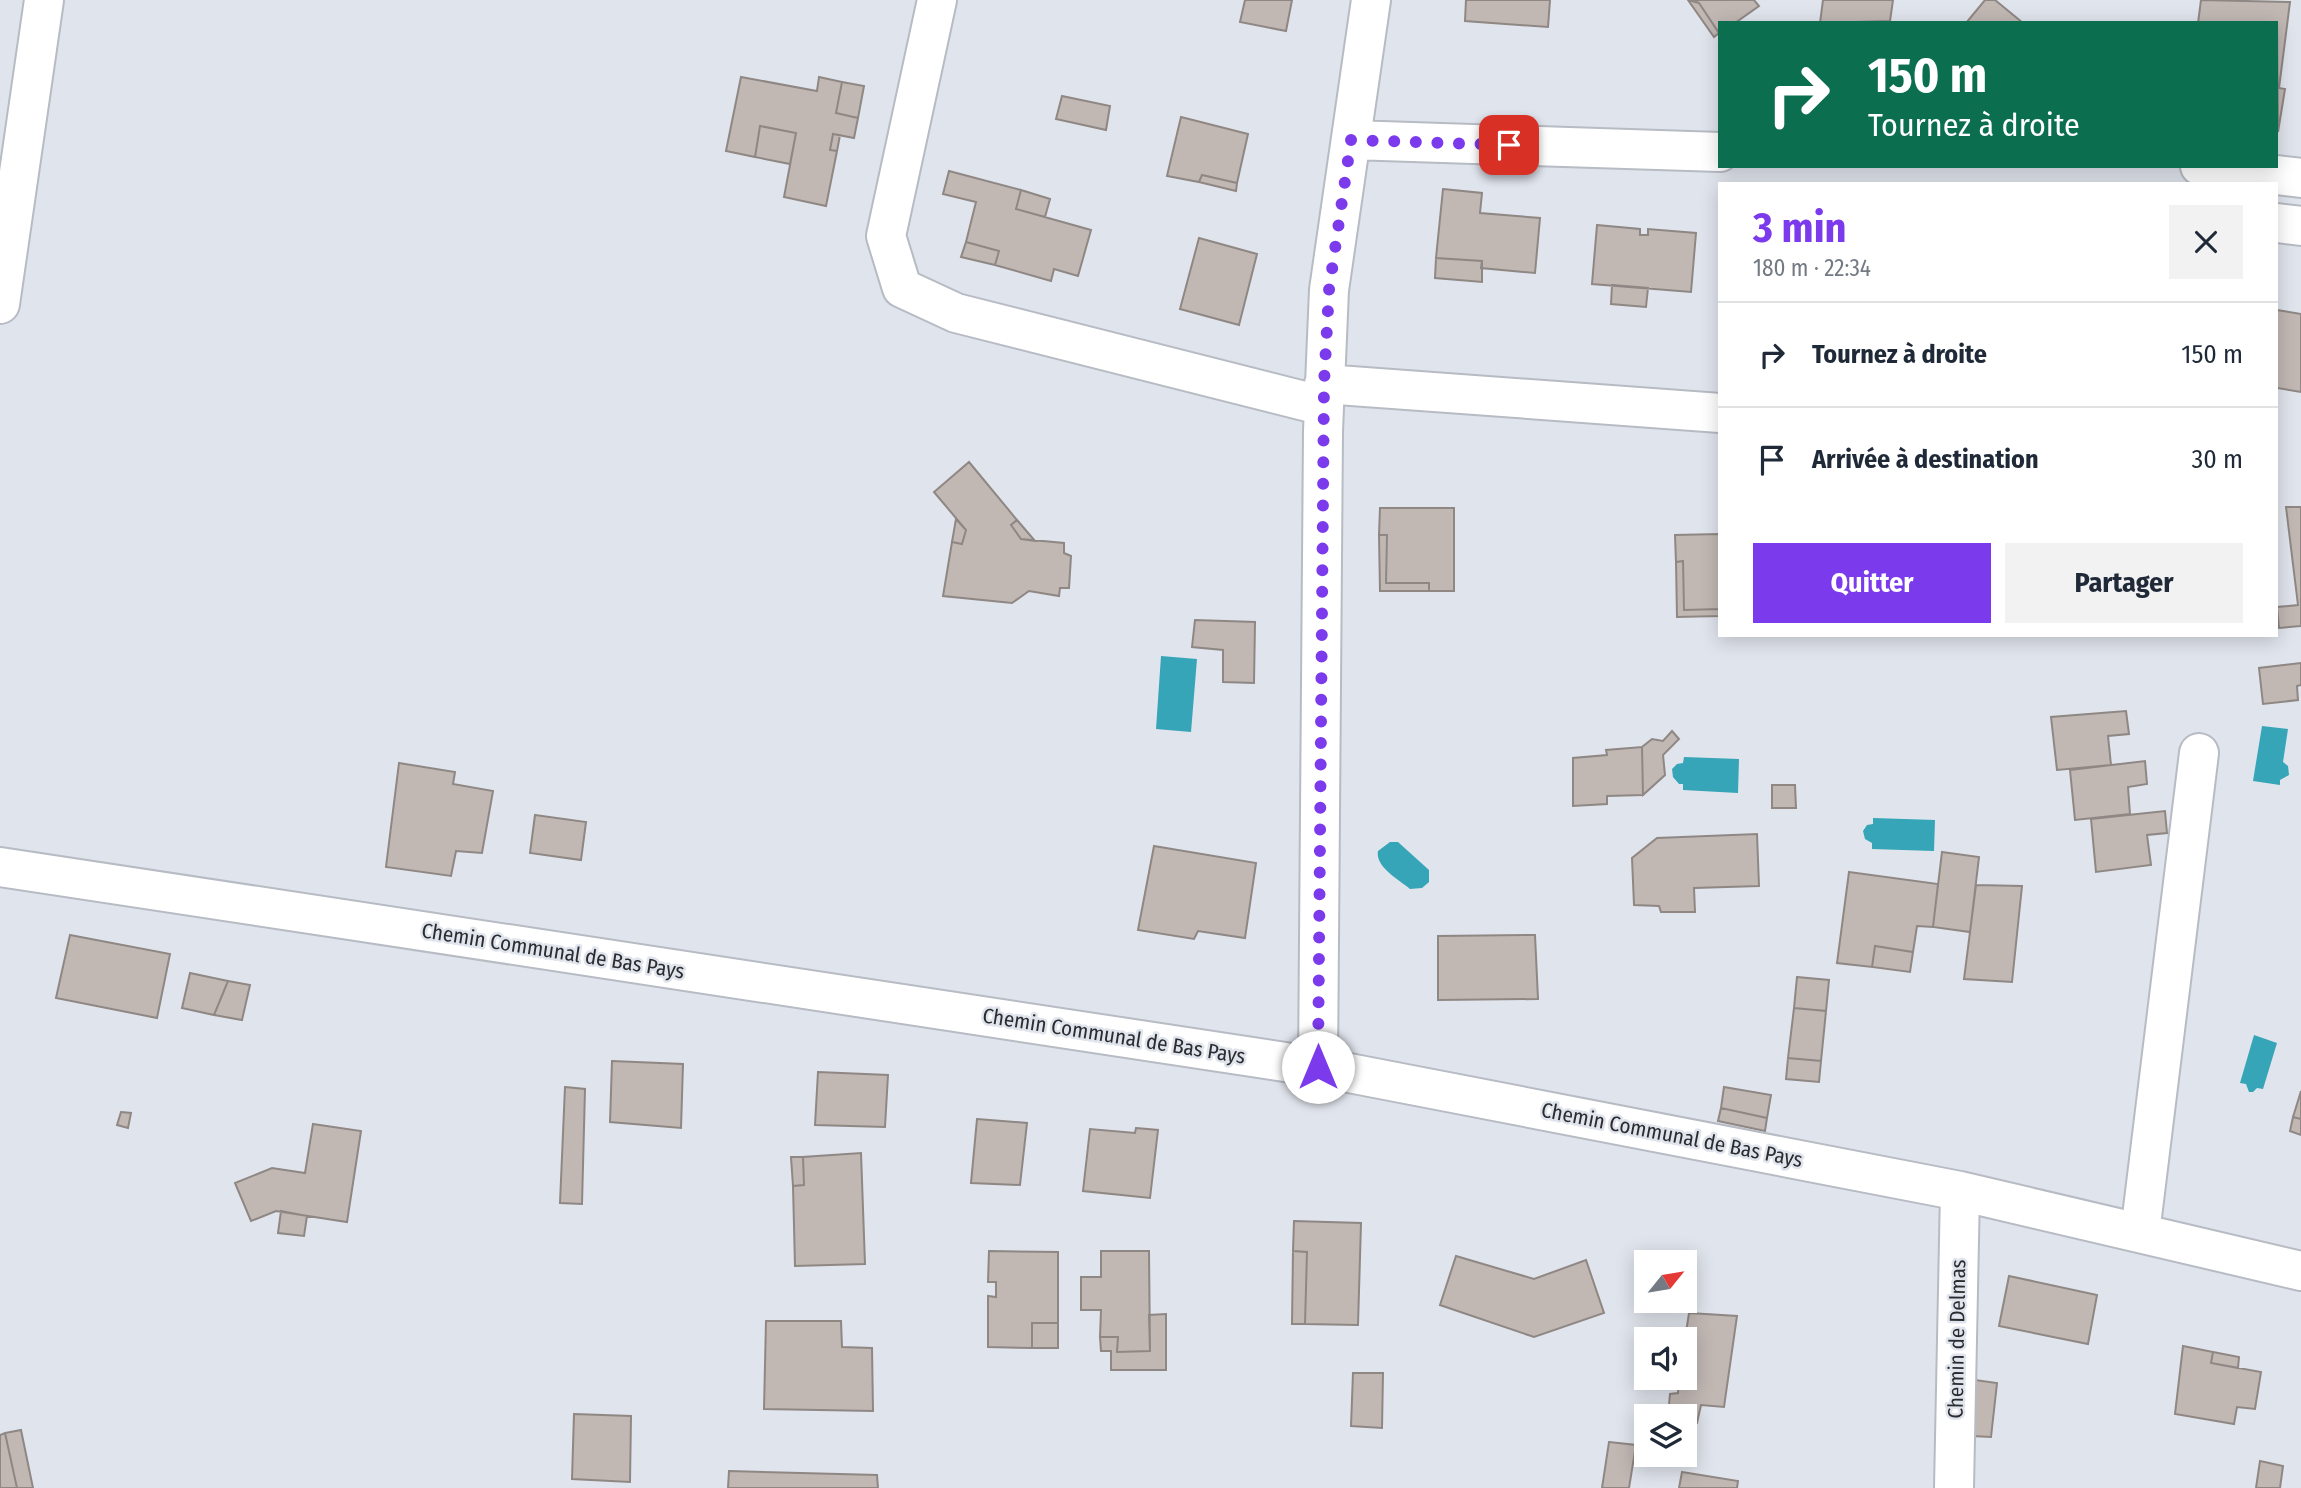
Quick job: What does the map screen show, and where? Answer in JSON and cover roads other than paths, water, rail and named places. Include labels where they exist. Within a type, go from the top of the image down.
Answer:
[{"type":"street","points":[[0,304],[44,0]]},
{"type":"street","points":[[937,0],[886,236],[902,288],[956,313],[1324,395],[1718,413]]},
{"type":"street","points":[[1318,1067],[1324,395],[1329,290],[1371,0]]},
{"type":"street","points":[[1351,140],[1718,152]]},
{"type":"street","points":[[2217,168],[2301,178]]},
{"type":"street","points":[[2278,223],[2301,226]]},
{"type":"street","points":[[2140,1233],[2199,753]]},
{"type":"street","name":"Chemin Communal de Bas Pays","points":[[0,867],[1318,1067],[1960,1191],[2301,1271]]},
{"type":"street","name":"Chemin de Delmas","points":[[1954,1488],[1960,1191]]},
{"type":"water","points":[[1161,656],[1197,659],[1191,732],[1156,729]]},
{"type":"water","points":[[2262,726],[2288,729],[2283,762],[2288,766],[2289,775],[2280,780],[2280,785],[2253,781]]},
{"type":"water","points":[[1684,757],[1739,759],[1738,793],[1683,790],[1683,784],[1679,784],[1673,777],[1672,769],[1683,763]]},
{"type":"water","points":[[1873,818],[1935,820],[1934,851],[1872,849],[1872,843],[1865,839],[1863,831],[1867,825],[1873,824]]},
{"type":"water","points":[[1390,842],[1398,842],[1429,870],[1429,882],[1422,888],[1410,889],[1380,862],[1378,851]]},
{"type":"water","points":[[2254,1035],[2277,1043],[2263,1089],[2257,1088],[2249,1092],[2246,1084],[2240,1083]]}]
